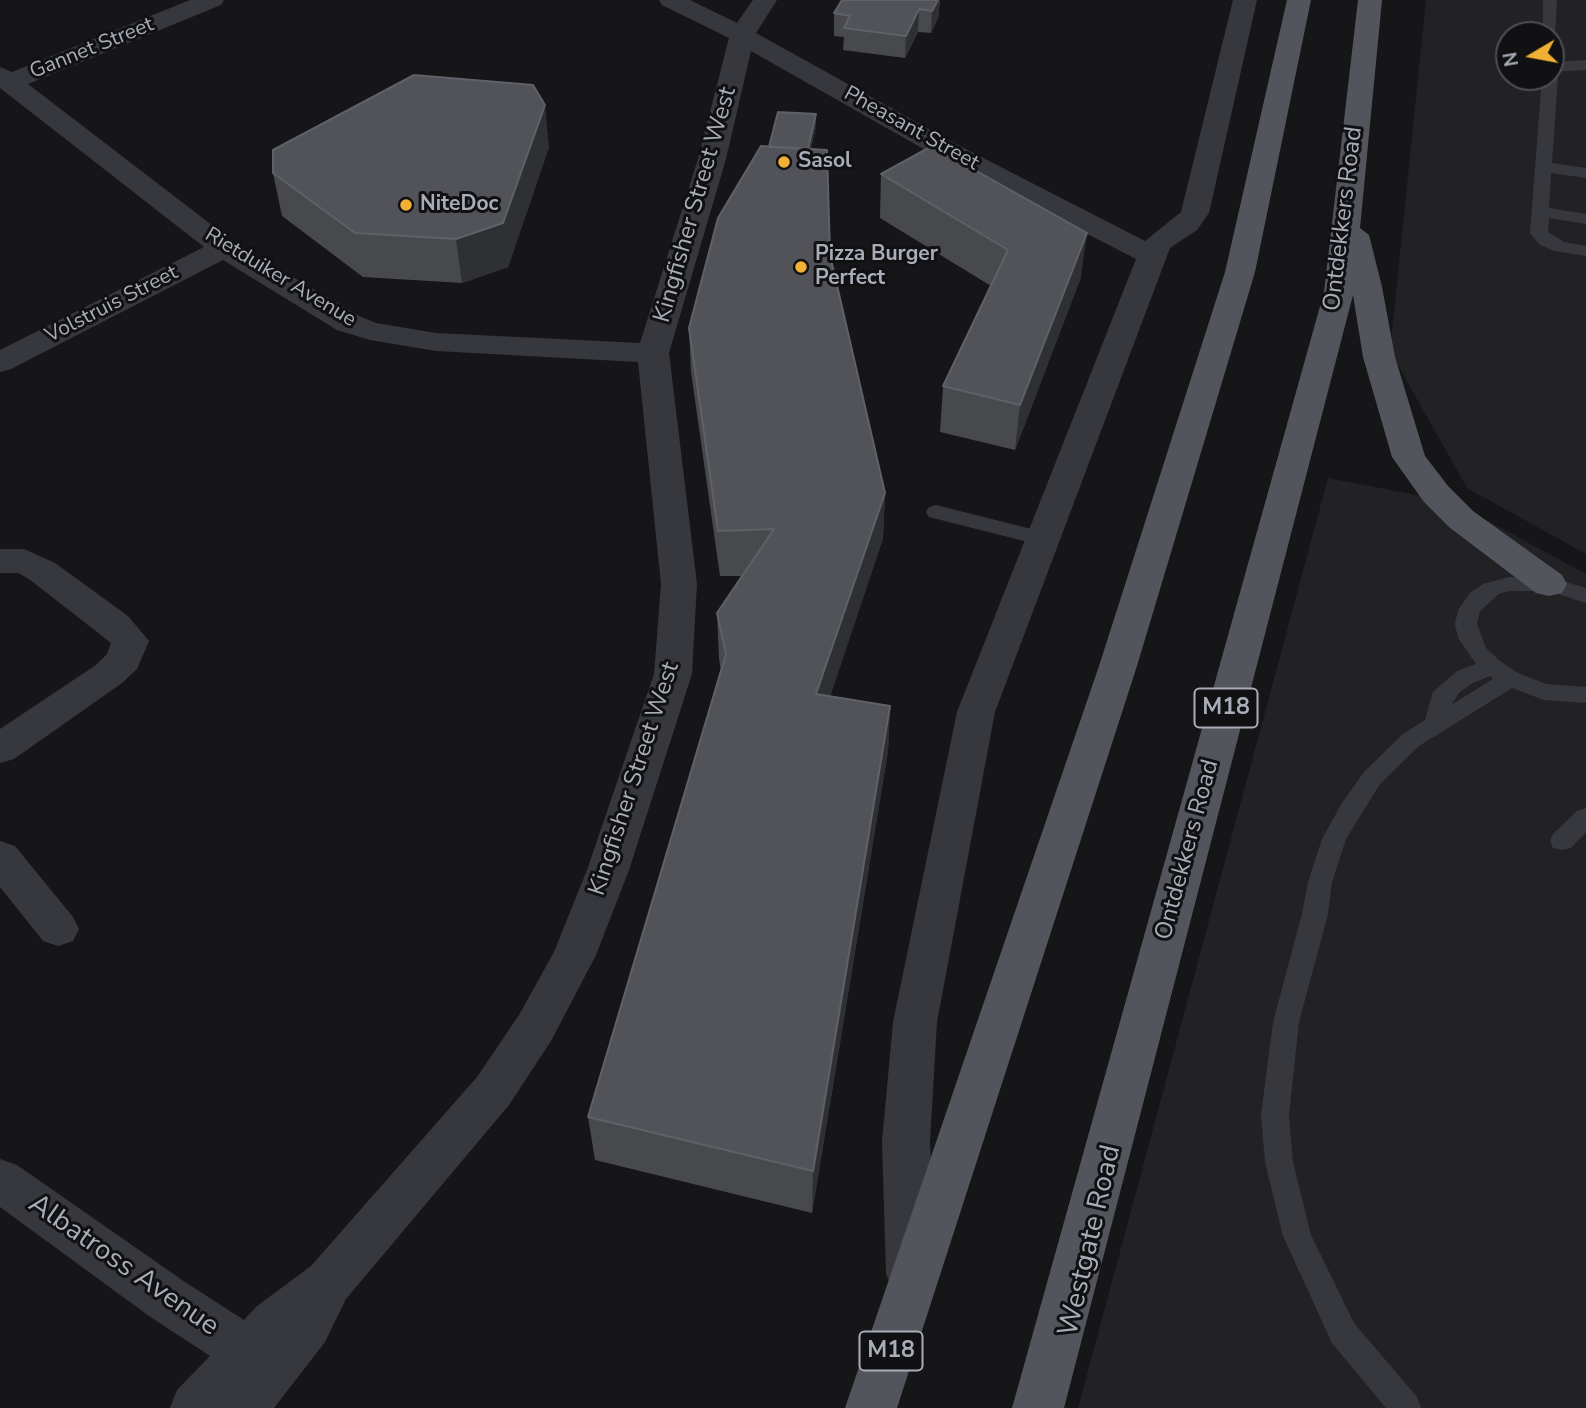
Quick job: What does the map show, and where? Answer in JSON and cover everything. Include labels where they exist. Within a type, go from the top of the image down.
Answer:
[{"type":"main road","name":"M18","points":[[871,1408],[1118,666],[1240,272],[1299,0]]},
{"type":"main road","name":"Ontdekkers Road","points":[[1038,1408],[1339,292],[1370,0]]},
{"type":"main road","points":[[1348,209],[1367,287],[1388,396],[1409,457],[1436,494],[1461,519],[1549,584]]},
{"type":"street","name":"Gannet Street","points":[[5,78],[212,0]]},
{"type":"street","name":"Pheasant Street","points":[[671,0],[742,35],[946,150],[1152,256]]},
{"type":"street","name":"Kingfisher Street West","points":[[241,1408],[307,1325],[330,1282],[493,1091],[536,1028],[568,967],[608,870],[673,674],[678,628],[679,584],[653,352],[712,159],[742,35],[765,0]]},
{"type":"street","points":[[911,1293],[906,1141],[915,1022],[976,712],[1152,256],[1158,243],[1187,224],[1195,213],[1245,0]]},
{"type":"street","name":"Rietduiker Avenue","points":[[5,78],[224,248],[348,323],[370,331],[436,342],[653,352]]},
{"type":"street","name":"Volstruis Street","points":[[0,362],[224,248]]},
{"type":"street","points":[[0,561],[24,561],[42,571],[116,625],[130,641],[124,660],[109,674],[0,749]]},
{"type":"street","points":[[0,858],[58,929]]},
{"type":"street","name":"Albatross Avenue","points":[[0,1180],[167,1299],[247,1351]]},
{"type":"street","name":"Kingfisher Street West","points":[[196,1408],[275,1322],[330,1282]]},
{"type":"lane","points":[[1550,0],[1550,21]]},
{"type":"lane","points":[[1565,66],[1586,65]]},
{"type":"lane","points":[[1549,91],[1539,233],[1546,241],[1560,247],[1586,251]]},
{"type":"lane","points":[[1544,167],[1586,173]]},
{"type":"lane","points":[[1541,212],[1586,219]]},
{"type":"lane","points":[[936,512],[1044,539]]},
{"type":"lane","points":[[1586,596],[1549,584],[1528,582],[1491,589],[1478,598],[1469,610],[1466,624],[1469,638],[1478,653],[1501,673],[1544,692],[1586,695]]},
{"type":"lane","points":[[1401,1406],[1343,1333],[1297,1236],[1279,1162],[1275,1115],[1286,1022],[1315,914],[1320,882],[1334,839],[1350,808],[1372,778],[1411,740],[1501,673]]},
{"type":"lane","points":[[1562,841],[1586,817]]},
{"type":"lane","name":"Westgate Road","points":[[1058,1408],[1067,1347],[1127,1075]]},
{"type":"shaded area","points":[[1426,0],[1586,0],[1586,554],[1467,488],[1390,351]]},
{"type":"shaded area","points":[[1328,478],[1453,502],[1586,574],[1586,1408],[1078,1408]]},
{"type":"building","points":[[842,0],[938,0],[932,11],[919,9],[906,36],[844,28],[850,16],[834,13]]},
{"type":"building","name":"NiteDoc","points":[[414,75],[533,85],[545,105],[503,223],[456,239],[355,233],[273,173],[273,150]]},
{"type":"building","points":[[778,112],[816,114],[808,149],[769,147]]},
{"type":"building","points":[[761,146],[827,150],[830,255],[885,493],[816,694],[890,706],[813,1171],[588,1117],[726,654],[717,613],[774,529],[718,531],[689,328],[718,218]]},
{"type":"building","points":[[932,146],[1087,233],[1020,405],[943,386],[1008,250],[881,174]]},
{"type":"place","name":"Sasol","points":[[784,162]]},
{"type":"place","name":"NiteDoc","points":[[406,205]]},
{"type":"place","name":"Pizza Burger Perfect","points":[[801,267]]}]
